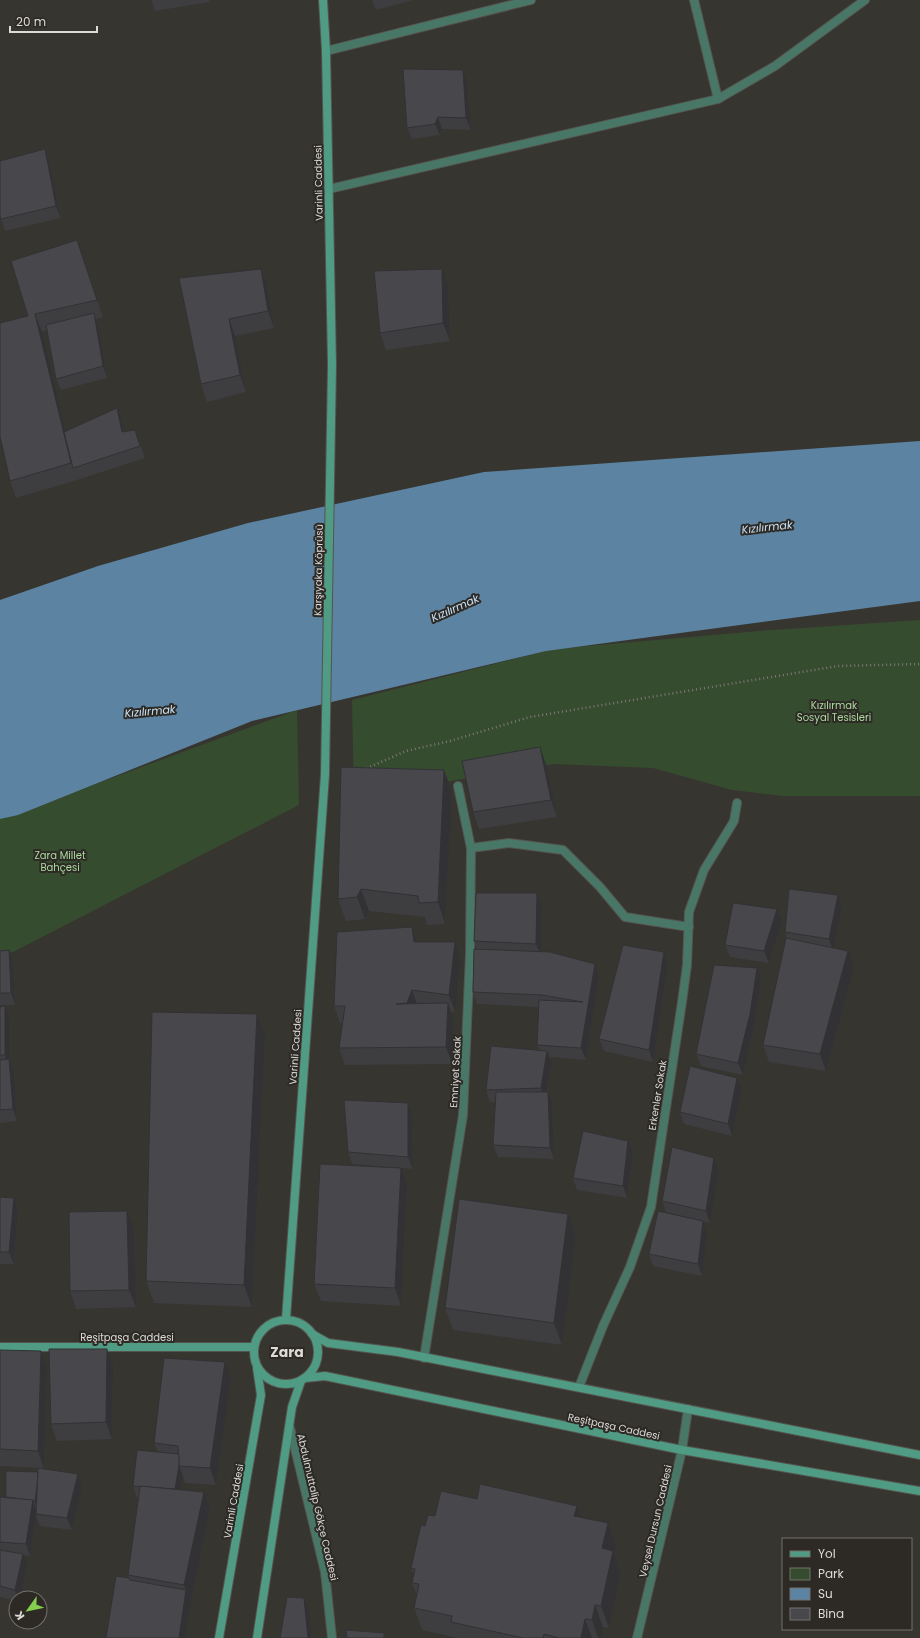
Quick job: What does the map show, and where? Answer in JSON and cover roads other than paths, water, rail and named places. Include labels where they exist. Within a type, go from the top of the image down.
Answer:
[{"type":"main road","name":"Varinli Caddesi","points":[[323,0],[326,51],[332,365]]},
{"type":"main road","name":"Karşıyaka Köprüsü","points":[[325,775],[332,365]]},
{"type":"main road","name":"Varinli Caddesi","points":[[286,1319],[325,775]]},
{"type":"main road","points":[[303,1380],[291,1384],[276,1383],[263,1376],[257,1368],[254,1361],[253,1347],[261,1331],[272,1323],[286,1319],[300,1324],[312,1334],[328,1343],[424,1358],[579,1387],[920,1455]]},
{"type":"main road","points":[[257,1638],[292,1407],[303,1380],[312,1371],[317,1362],[317,1343],[312,1334]]},
{"type":"main road","name":"Reşitpaşa Caddesi","points":[[0,1347],[253,1347]]},
{"type":"main road","name":"Varinli Caddesi","points":[[219,1638],[261,1395],[257,1368]]},
{"type":"main road","name":"Reşitpaşa Caddesi","points":[[303,1380],[325,1376],[682,1450],[920,1491]]},
{"type":"street","points":[[326,51],[531,0]]},
{"type":"street","points":[[694,0],[718,99]]},
{"type":"street","points":[[328,189],[718,99],[775,66],[865,0]]},
{"type":"street","name":"Emniyet Sokak","points":[[424,1358],[463,1115],[470,955],[470,848],[458,786]]},
{"type":"street","name":"Erkenler Sokak","points":[[579,1387],[602,1326],[630,1267],[651,1207],[687,965],[689,912],[704,870],[734,821],[737,803]]},
{"type":"street","points":[[470,848],[509,843],[563,850],[600,887],[625,917],[689,927]]},
{"type":"street","name":"Veysel Dursun Caddesi","points":[[637,1638],[682,1450],[688,1409]]},
{"type":"street","name":"Abdulmuttalip Gökçe Caddesi","points":[[290,1428],[325,1572],[332,1638]]},
{"type":"water","name":"Kızılırmak","points":[[920,441],[920,601],[546,651],[252,721],[18,815],[0,819],[0,600],[98,566],[248,523],[484,472]]},
{"type":"district","name":"Zara","points":[[287,1352]]},
{"type":"park label","name":"Kızılırmak Sosyal Tesisleri","points":[[834,710]]},
{"type":"park label","name":"Zara Millet Bahçesi","points":[[60,860]]}]
